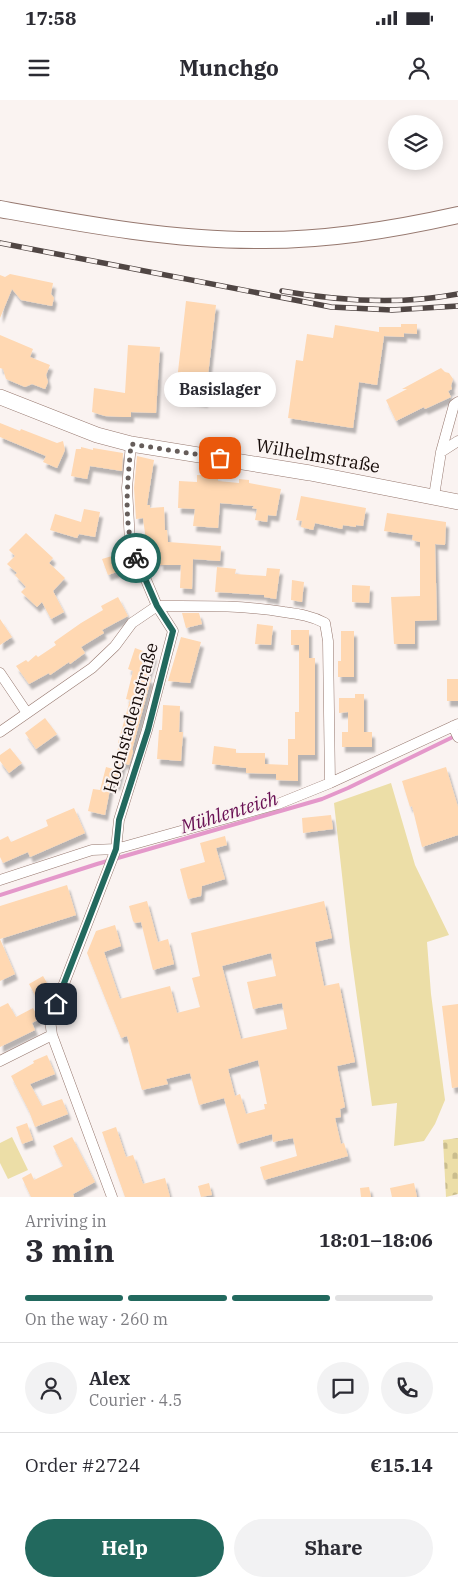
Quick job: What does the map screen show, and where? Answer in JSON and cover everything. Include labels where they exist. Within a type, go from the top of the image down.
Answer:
[{"type":"main road","points":[[0,210],[120,230],[191,237],[257,240],[302,239],[354,234],[402,228],[458,215]]},
{"type":"main road","name":"Wilhelmstraße","points":[[0,397],[89,433],[131,444],[248,462],[458,502]]},
{"type":"street","points":[[434,496],[441,452],[454,405],[458,402]]},
{"type":"street","points":[[441,452],[458,441]]},
{"type":"street","name":"Hochstadenstraße","points":[[112,1197],[52,1035],[50,1020],[113,856],[119,820],[148,730],[173,631],[157,606],[130,542],[128,488],[131,444]]},
{"type":"street","points":[[0,732],[92,668],[114,646],[132,623],[157,606],[222,605],[261,608],[310,616],[325,623],[328,641],[330,783]]},
{"type":"street","points":[[0,673],[27,713]]},
{"type":"street","points":[[0,880],[92,850],[113,856],[278,804],[456,729]]},
{"type":"street","points":[[0,1061],[52,1035]]},
{"type":"green space","points":[[391,783],[415,865],[449,935],[427,942],[431,994],[445,1100],[435,1124],[424,1141],[394,1146],[397,1103],[372,1106],[350,947],[334,803]]},
{"type":"green space","points":[[12,1137],[28,1170],[8,1179],[0,1163],[0,1143]]},
{"type":"green space","points":[[458,1138],[458,1194],[446,1197],[443,1140]]},
{"type":"building","points":[[10,274],[53,283],[51,294],[54,298],[52,306],[21,300],[12,289],[0,318],[0,275],[5,277]]},
{"type":"building","points":[[186,301],[216,305],[205,402],[175,398]]},
{"type":"building","points":[[401,324],[417,324],[417,334],[404,333],[404,337],[384,336],[377,385],[359,382],[353,428],[288,418],[296,360],[303,361],[307,334],[333,338],[335,325],[379,332],[379,327],[401,327]]},
{"type":"building","points":[[0,335],[33,349],[30,357],[50,365],[46,375],[48,382],[45,389],[32,384],[25,387],[6,379],[3,369],[0,368]]},
{"type":"building","points":[[128,345],[160,347],[156,413],[131,412],[131,417],[123,417],[105,416],[92,412],[94,388],[125,393]]},
{"type":"building","points":[[441,368],[449,373],[453,379],[452,389],[448,391],[451,397],[425,409],[424,407],[396,421],[386,400]]},
{"type":"building","points":[[0,423],[57,443],[63,441],[65,450],[57,468],[43,462],[46,456],[0,437]]},
{"type":"building","points":[[81,447],[123,453],[122,471],[90,466],[87,479],[71,476],[76,449],[81,449]]},
{"type":"building","points":[[137,456],[154,460],[147,505],[150,505],[150,508],[164,507],[165,530],[167,530],[168,542],[221,546],[220,561],[193,559],[192,589],[180,588],[181,565],[160,565],[160,560],[153,560],[151,541],[146,541],[143,518],[136,519],[134,488]]},
{"type":"building","points":[[197,475],[218,476],[218,481],[239,483],[239,479],[249,480],[249,483],[281,489],[276,516],[268,515],[267,522],[255,520],[257,509],[252,508],[254,506],[220,503],[218,528],[193,526],[195,509],[178,508],[179,481],[197,482]]},
{"type":"building","points":[[301,496],[366,508],[363,526],[343,525],[342,529],[315,523],[313,530],[301,527],[302,521],[296,520]]},
{"type":"building","points":[[84,509],[100,512],[95,537],[79,534],[77,538],[50,530],[55,514],[81,522]]},
{"type":"building","points":[[387,513],[446,522],[445,545],[435,544],[437,620],[415,621],[415,644],[394,644],[391,597],[420,596],[420,542],[412,540],[413,535],[384,531]]},
{"type":"building","points":[[26,533],[53,558],[49,563],[65,578],[53,591],[64,612],[51,619],[42,602],[37,607],[21,592],[26,587],[15,575],[17,573],[7,564],[15,556],[9,550]]},
{"type":"building","points":[[122,553],[128,568],[108,575],[102,559]]},
{"type":"building","points":[[217,567],[236,569],[235,574],[266,576],[267,568],[280,569],[276,599],[264,597],[264,595],[215,592]]},
{"type":"building","points":[[292,580],[304,582],[302,602],[291,600]]},
{"type":"building","points":[[352,585],[370,586],[369,603],[352,602]]},
{"type":"building","points":[[118,597],[128,616],[102,630],[104,633],[81,647],[85,653],[70,664],[69,662],[50,675],[49,673],[29,684],[16,666],[26,660],[28,662],[36,655],[38,657],[56,645],[54,642],[103,610],[101,606]]},
{"type":"building","points":[[182,613],[199,613],[202,624],[186,628]]},
{"type":"building","points":[[0,619],[12,637],[0,645]]},
{"type":"building","points":[[257,624],[273,626],[271,645],[255,644]]},
{"type":"building","points":[[291,630],[309,630],[309,658],[315,658],[315,755],[298,755],[298,781],[276,780],[276,774],[246,773],[246,768],[212,764],[214,746],[236,749],[236,753],[265,753],[265,764],[288,765],[288,739],[295,739],[295,712],[299,712],[299,645],[291,645]]},
{"type":"building","points":[[341,631],[354,631],[354,677],[338,677],[338,661],[341,661]]},
{"type":"building","points":[[181,637],[201,642],[190,683],[168,681]]},
{"type":"building","points":[[135,648],[154,655],[147,677],[151,679],[129,765],[123,763],[117,785],[111,784],[105,815],[88,811],[93,789],[100,790],[106,767],[113,769],[130,700],[126,699],[133,671],[128,669]]},
{"type":"building","points":[[447,679],[458,679],[458,701],[447,701]]},
{"type":"building","points":[[355,694],[364,694],[364,732],[372,732],[372,747],[342,747],[342,732],[348,732],[348,712],[339,713],[339,698],[355,698]]},
{"type":"building","points":[[163,705],[180,706],[179,732],[183,732],[181,761],[157,759],[159,730],[162,730]]},
{"type":"building","points":[[45,718],[57,734],[36,749],[25,733]]},
{"type":"building","points":[[10,748],[22,763],[9,773],[0,761],[0,755]]},
{"type":"building","points":[[446,767],[458,807],[458,835],[422,847],[412,806],[410,807],[402,781]]},
{"type":"building","points":[[74,808],[85,833],[30,857],[28,852],[3,863],[0,857],[0,840],[8,836],[11,842],[48,826],[46,820]]},
{"type":"building","points":[[331,815],[333,829],[303,833],[302,818]]},
{"type":"building","points":[[225,836],[227,845],[216,848],[225,879],[202,886],[201,896],[188,899],[180,869],[205,862],[200,843]]},
{"type":"building","points":[[67,885],[76,915],[0,939],[0,906]]},
{"type":"building","points":[[147,901],[158,942],[168,939],[174,964],[153,970],[141,922],[135,923],[133,921],[129,906]]},
{"type":"building","points":[[324,901],[332,938],[315,942],[324,986],[339,983],[355,1062],[337,1066],[345,1107],[340,1109],[341,1117],[335,1118],[341,1144],[344,1143],[348,1156],[264,1180],[260,1167],[297,1156],[293,1138],[273,1142],[272,1134],[237,1144],[224,1098],[199,1105],[190,1073],[166,1079],[168,1084],[142,1090],[127,1036],[121,1038],[87,953],[96,931],[115,925],[121,946],[104,952],[120,999],[170,986],[177,1013],[200,1007],[192,978],[200,976],[191,933]],"holes":[[[271,953],[276,976],[247,982],[253,1009],[282,1003],[287,1029],[241,1039],[222,966]],[[258,1060],[267,1104],[264,1104],[265,1109],[246,1114],[240,1094],[235,1096],[228,1069]]]},
{"type":"building","points":[[0,939],[15,974],[0,981]]},
{"type":"building","points":[[43,976],[53,993],[38,1001],[29,984]]},
{"type":"building","points":[[8,1003],[16,1017],[33,1008],[39,1019],[32,1023],[35,1030],[0,1047],[0,1007]]},
{"type":"building","points":[[458,1004],[458,1087],[452,1088],[442,1006]]},
{"type":"building","points":[[47,1055],[55,1074],[30,1084],[42,1106],[62,1099],[68,1114],[35,1127],[11,1076],[34,1063],[33,1061]]},
{"type":"building","points":[[27,1123],[33,1140],[22,1144],[16,1127]]},
{"type":"building","points":[[116,1127],[126,1157],[133,1155],[143,1184],[165,1178],[170,1197],[125,1197],[102,1132]]},
{"type":"building","points":[[72,1137],[95,1182],[73,1194],[74,1197],[31,1197],[22,1178],[31,1173],[34,1180],[63,1166],[53,1146]]},
{"type":"building","points":[[209,1183],[212,1195],[201,1197],[198,1186]]},
{"type":"building","points":[[414,1183],[417,1197],[392,1197],[390,1188]]},
{"type":"building","points":[[369,1187],[371,1197],[361,1197],[360,1188]]},
{"type":"waterway","name":"Mühlenteich","points":[[0,895],[97,864],[322,799],[457,735]]},
{"type":"railway","points":[[0,243],[331,307],[392,310],[458,306]]},
{"type":"railway","points":[[282,291],[326,297],[392,301],[458,294]]},
{"type":"way so far","points":[[136,558],[130,542],[129,529],[128,488],[131,444],[220,458]]},
{"type":"place","name":"Basislager","points":[[220,458]]},
{"type":"route","points":[[56,1004],[116,849],[119,820],[148,730],[173,631],[157,606],[136,558]]}]
